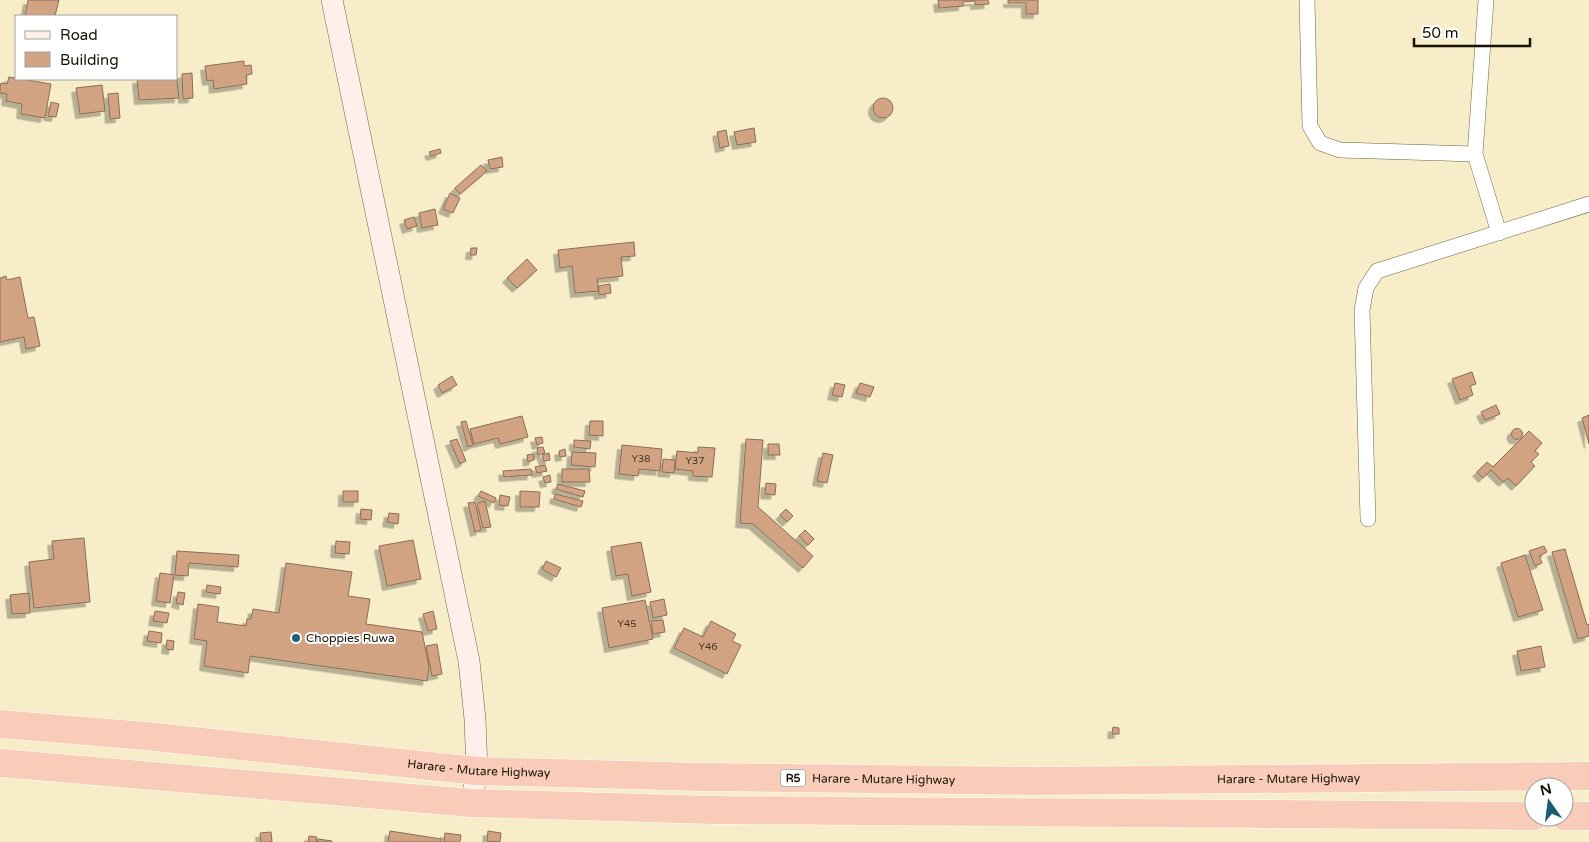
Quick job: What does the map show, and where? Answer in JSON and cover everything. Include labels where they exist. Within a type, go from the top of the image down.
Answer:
[{"type":"highway","name":"Harare - Mutare Highway","points":[[0,724],[146,736],[477,771],[701,777],[1036,781],[1589,776]]},
{"type":"highway","points":[[0,763],[471,803],[723,810],[1524,816]]},
{"type":"highway","points":[[1574,816],[1589,816]]},
{"type":"street","points":[[332,0],[469,660],[475,719],[477,771],[471,803]]},
{"type":"street","points":[[1307,0],[1310,126],[1320,143],[1340,150],[1475,154]]},
{"type":"street","points":[[1486,0],[1475,154],[1499,233]]},
{"type":"street","points":[[1368,519],[1362,310],[1366,288],[1377,272],[1589,204]]},
{"type":"building","points":[[28,0],[59,0],[55,15],[25,15]]},
{"type":"building","points":[[938,0],[988,0],[989,4],[975,5],[975,1],[963,2],[963,6],[939,8]]},
{"type":"building","points":[[1008,0],[1038,0],[1038,14],[1026,14],[1026,3],[1008,3]]},
{"type":"building","points":[[244,61],[244,66],[251,65],[252,74],[246,75],[247,84],[214,89],[213,80],[207,81],[205,66]]},
{"type":"building","points":[[192,73],[193,98],[183,99],[182,74]]},
{"type":"building","points":[[9,77],[15,78],[15,80],[51,84],[45,118],[21,114],[22,104],[6,101],[7,94],[0,93],[0,88],[1,83],[7,84]]},
{"type":"building","points":[[137,80],[177,80],[179,98],[139,100]]},
{"type":"building","points":[[102,85],[105,111],[80,114],[76,88]]},
{"type":"building","points":[[118,93],[120,118],[110,119],[108,94]]},
{"type":"building","points":[[883,98],[890,101],[893,108],[890,115],[883,118],[876,115],[873,108],[876,101]]},
{"type":"building","points":[[51,102],[59,104],[56,117],[48,116]]},
{"type":"building","points":[[754,128],[756,142],[737,145],[734,132]]},
{"type":"building","points":[[726,130],[729,146],[720,148],[717,132]]},
{"type":"building","points":[[440,149],[441,153],[431,156],[429,152]]},
{"type":"building","points":[[502,157],[503,167],[490,169],[488,160]]},
{"type":"building","points":[[481,165],[487,171],[460,194],[455,188]]},
{"type":"building","points":[[450,193],[460,198],[453,213],[443,209]]},
{"type":"building","points":[[435,209],[438,225],[422,228],[419,213]]},
{"type":"building","points":[[414,217],[417,226],[407,229],[404,220]]},
{"type":"building","points":[[634,242],[635,256],[621,257],[623,276],[597,279],[599,291],[575,293],[572,266],[560,268],[558,250]]},
{"type":"building","points":[[471,248],[477,248],[476,255],[470,255]]},
{"type":"building","points":[[527,259],[537,270],[517,288],[507,278]]},
{"type":"building","points":[[6,276],[7,280],[20,277],[28,318],[34,317],[40,346],[26,349],[24,337],[0,342],[0,278]]},
{"type":"building","points":[[610,284],[611,293],[599,295],[598,286]]},
{"type":"building","points":[[1472,372],[1476,384],[1470,386],[1473,395],[1460,400],[1452,379]]},
{"type":"building","points":[[452,376],[457,385],[442,393],[438,385]]},
{"type":"building","points":[[835,383],[845,385],[842,397],[832,395]]},
{"type":"building","points":[[860,383],[874,387],[870,397],[856,393]]},
{"type":"building","points":[[1496,405],[1500,414],[1485,420],[1481,412]]},
{"type":"building","points":[[1589,415],[1589,444],[1582,418]]},
{"type":"building","points":[[522,416],[528,437],[500,444],[498,438],[474,444],[470,429]]},
{"type":"building","points":[[466,421],[473,445],[468,447],[461,422]]},
{"type":"building","points":[[590,421],[603,421],[603,436],[589,435]]},
{"type":"building","points":[[1517,428],[1523,434],[1517,440],[1511,434]]},
{"type":"building","points":[[1529,431],[1542,443],[1535,451],[1539,454],[1531,462],[1535,466],[1516,486],[1508,478],[1503,482],[1491,470],[1483,478],[1477,472],[1487,462],[1493,467]]},
{"type":"building","points":[[542,437],[543,443],[537,445],[535,438]]},
{"type":"building","points":[[457,439],[466,461],[460,464],[450,441]]},
{"type":"building","points":[[746,439],[763,440],[758,507],[813,556],[803,568],[753,524],[740,523]]},
{"type":"building","points":[[574,440],[591,441],[590,449],[574,447]]},
{"type":"building","points":[[768,444],[779,444],[780,455],[768,455]]},
{"type":"building","points":[[622,445],[662,449],[660,471],[639,469],[638,476],[619,474]]},
{"type":"building","points":[[543,447],[545,453],[538,455],[537,448]]},
{"type":"building","points":[[698,447],[715,448],[712,477],[693,476],[693,471],[675,469],[677,451],[698,453]]},
{"type":"building","points":[[565,449],[566,456],[560,457],[559,451]]},
{"type":"building","points":[[572,452],[596,453],[595,467],[571,465]]},
{"type":"building","points":[[549,453],[550,460],[544,461],[542,455]]},
{"type":"building","points":[[823,453],[833,455],[827,483],[817,481]]},
{"type":"building","points":[[533,454],[534,460],[528,462],[527,455]]},
{"type":"building","points":[[663,459],[675,460],[674,473],[662,472]]},
{"type":"building","points":[[545,465],[547,471],[537,473],[535,467]]},
{"type":"building","points":[[531,469],[532,475],[504,477],[503,471]]},
{"type":"building","points":[[562,469],[589,469],[590,482],[562,482]]},
{"type":"building","points":[[550,475],[551,482],[545,483],[543,477]]},
{"type":"building","points":[[766,483],[776,484],[775,495],[765,494]]},
{"type":"building","points":[[558,484],[585,491],[583,497],[556,489]]},
{"type":"building","points":[[343,491],[358,491],[358,502],[343,502]]},
{"type":"building","points":[[481,491],[496,498],[494,503],[478,496]]},
{"type":"building","points":[[520,491],[540,492],[539,507],[520,507]]},
{"type":"building","points":[[555,494],[583,501],[581,507],[554,499]]},
{"type":"building","points":[[500,495],[510,497],[508,506],[499,505]]},
{"type":"building","points":[[485,501],[491,527],[483,528],[477,503]]},
{"type":"building","points":[[475,502],[481,530],[475,532],[468,503]]},
{"type":"building","points":[[361,509],[372,510],[371,520],[360,519]]},
{"type":"building","points":[[786,509],[793,516],[787,522],[780,515]]},
{"type":"building","points":[[389,513],[399,514],[398,524],[387,522]]},
{"type":"building","points":[[805,530],[814,539],[808,545],[799,536]]},
{"type":"building","points":[[84,538],[90,602],[34,608],[29,562],[54,559],[52,541]]},
{"type":"building","points":[[413,540],[421,579],[387,586],[379,546]]},
{"type":"building","points":[[336,541],[350,542],[349,554],[335,553]]},
{"type":"building","points":[[641,542],[651,592],[632,596],[628,574],[616,576],[611,547]]},
{"type":"building","points":[[1544,546],[1547,552],[1539,556],[1542,563],[1535,566],[1529,551]]},
{"type":"building","points":[[1565,549],[1587,625],[1589,624],[1589,636],[1578,639],[1552,552]]},
{"type":"building","points":[[177,551],[239,555],[238,567],[189,563],[188,576],[175,575]]},
{"type":"building","points":[[1525,555],[1543,610],[1518,617],[1501,563]]},
{"type":"building","points":[[546,561],[561,568],[556,577],[542,569]]},
{"type":"building","points":[[286,563],[352,572],[348,596],[370,599],[366,624],[422,632],[429,667],[427,681],[250,656],[248,673],[204,666],[207,641],[194,639],[198,604],[219,607],[217,622],[246,626],[247,619],[251,619],[253,609],[279,613]]},
{"type":"building","points":[[160,573],[174,575],[170,603],[156,601]]},
{"type":"building","points":[[207,585],[221,587],[220,594],[206,592]]},
{"type":"building","points":[[178,592],[185,593],[183,605],[176,603]]},
{"type":"building","points":[[29,593],[30,613],[12,614],[10,595]]},
{"type":"building","points":[[664,599],[667,615],[653,618],[650,602]]},
{"type":"building","points":[[645,600],[653,639],[609,648],[602,608]]},
{"type":"building","points":[[155,611],[169,613],[167,623],[153,621]]},
{"type":"building","points":[[433,611],[437,629],[428,631],[423,614]]},
{"type":"building","points":[[663,620],[665,632],[653,634],[651,621]]},
{"type":"building","points":[[711,621],[736,634],[732,641],[741,645],[727,674],[674,648],[684,628],[703,637]]},
{"type":"building","points":[[149,631],[162,633],[161,643],[147,641]]},
{"type":"building","points":[[167,640],[174,641],[173,650],[166,649]]},
{"type":"building","points":[[437,644],[442,674],[432,676],[426,646]]},
{"type":"building","points":[[1541,646],[1545,667],[1521,671],[1517,651]]},
{"type":"building","points":[[1113,727],[1119,728],[1119,734],[1112,734]]},
{"type":"building","points":[[390,831],[441,839],[441,842],[388,842]]},
{"type":"building","points":[[488,831],[501,833],[500,842],[487,841]]},
{"type":"building","points":[[271,832],[272,842],[261,842],[260,833]]},
{"type":"building","points":[[445,833],[461,835],[460,842],[444,842]]},
{"type":"building","points":[[309,836],[317,837],[316,842],[308,842]]},
{"type":"building","points":[[318,839],[332,841],[332,842],[317,842]]},
{"type":"place","name":"Choppies Ruwa","points":[[296,638]]}]
